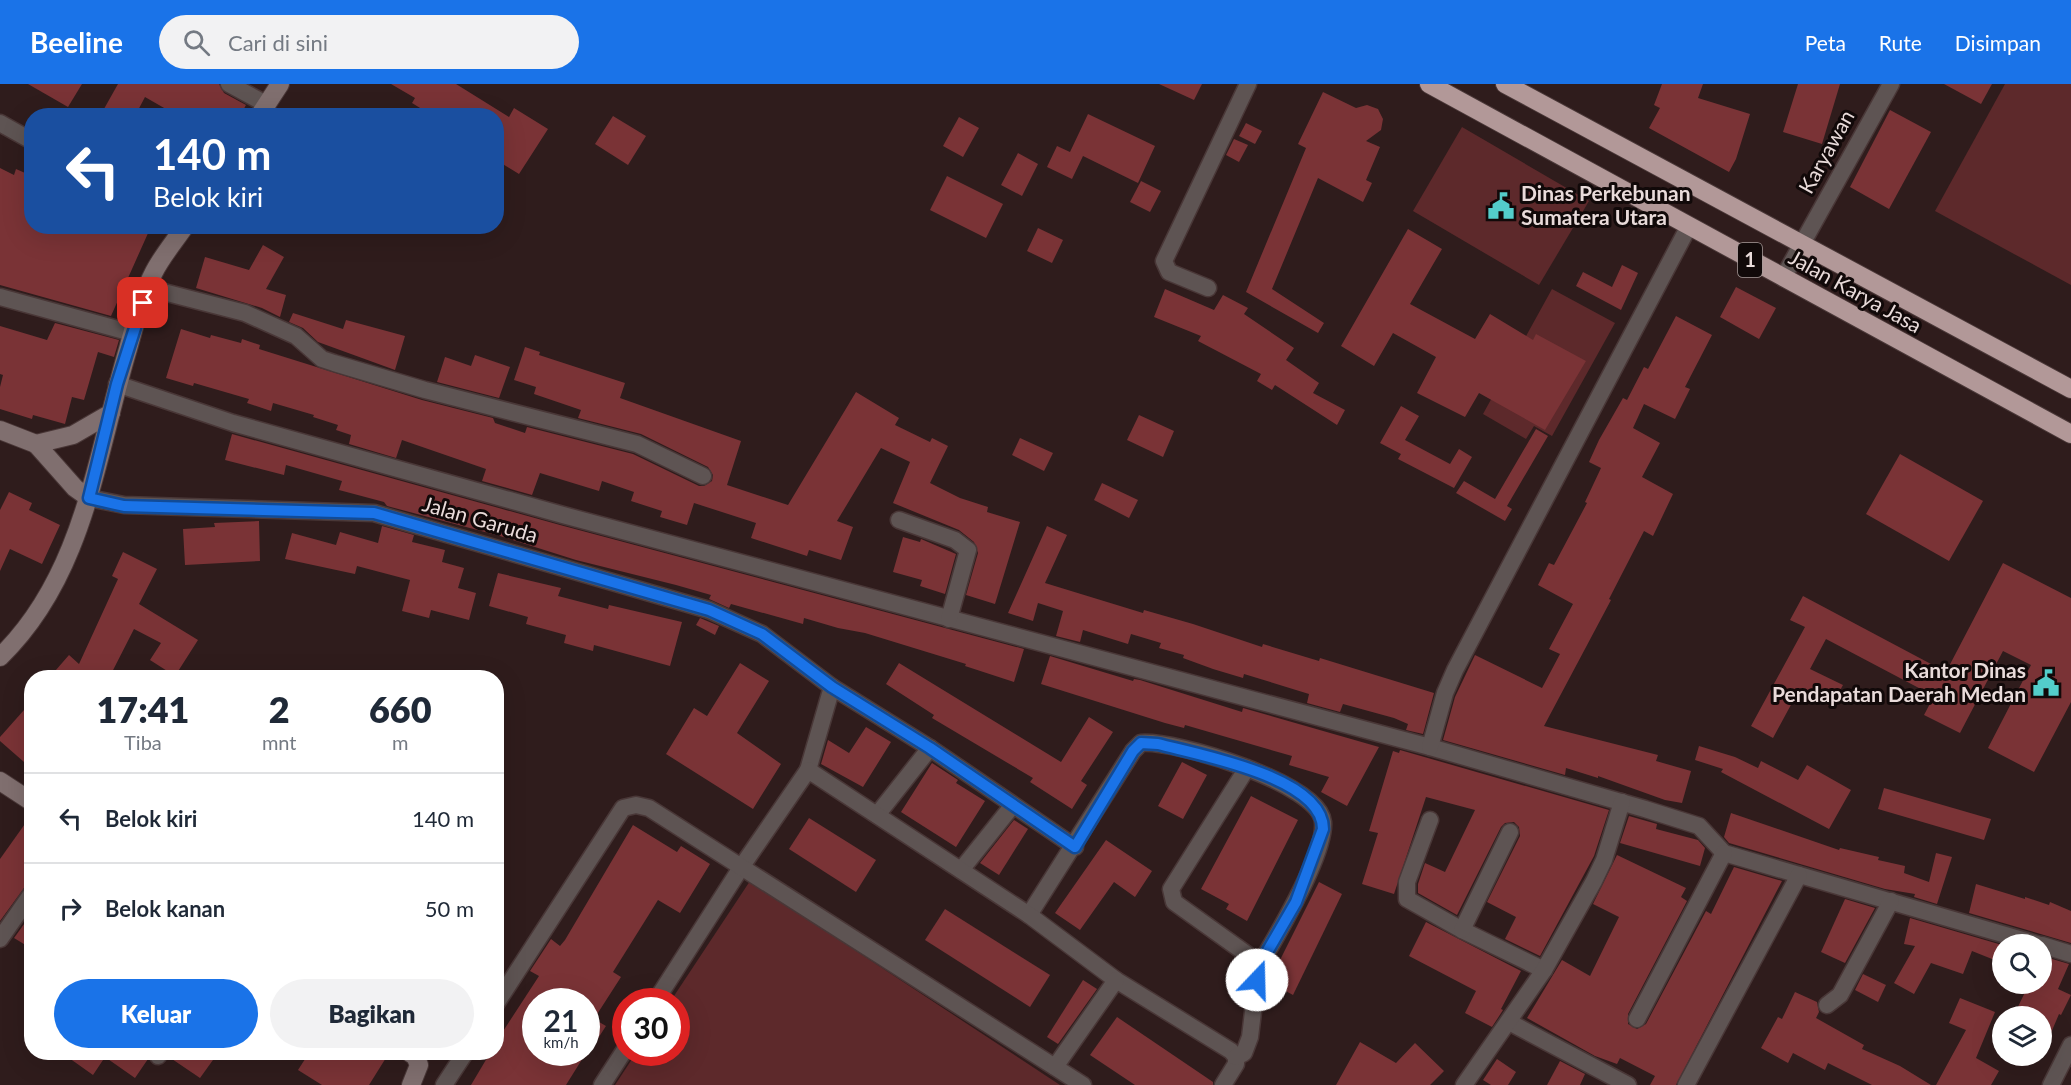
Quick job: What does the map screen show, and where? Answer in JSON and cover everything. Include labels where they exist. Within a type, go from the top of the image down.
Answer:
[{"type":"highway","name":"Jalan Karya Jasa","points":[[1429,84],[2071,434]]},
{"type":"highway","name":"Jalan Karya Jasa","points":[[1505,84],[1803,242],[2071,388]]},
{"type":"street","points":[[229,84],[259,108]]},
{"type":"street","points":[[263,108],[280,84]]},
{"type":"street","points":[[1208,288],[1169,272],[1164,261],[1248,84]]},
{"type":"street","name":"Karyawan","points":[[1783,278],[1891,84]]},
{"type":"street","points":[[0,123],[24,136]]},
{"type":"street","points":[[1430,747],[1442,701],[1455,670],[1689,226]]},
{"type":"street","points":[[0,657],[31,625],[44,605],[73,544],[89,498],[132,333],[154,272],[179,234]]},
{"type":"street","points":[[148,288],[245,313],[297,336],[322,359],[425,390],[638,444],[703,476]]},
{"type":"street","points":[[0,297],[132,333]]},
{"type":"street","points":[[117,384],[256,429],[949,619],[1430,747],[1622,802],[1700,825],[1724,854],[2004,934]]},
{"type":"street","points":[[36,444],[73,435],[111,413]]},
{"type":"street","points":[[0,430],[36,444],[75,488],[89,498]]},
{"type":"street","name":"Jalan Garuda","points":[[89,498],[124,506],[374,513],[732,618],[762,634],[832,687],[930,748],[1075,847]]},
{"type":"street","points":[[899,520],[955,540],[968,550],[949,619]]},
{"type":"street","points":[[664,988],[742,866],[808,770],[832,687]]},
{"type":"street","points":[[1029,915],[1075,847],[1133,751],[1141,743],[1158,744],[1247,768],[1284,784],[1314,804],[1323,820],[1320,842],[1296,902],[1263,959],[1259,961],[1250,1037],[1244,1053],[1236,1057]]},
{"type":"street","points":[[877,815],[930,748]]},
{"type":"street","points":[[1247,768],[1171,889],[1171,897],[1174,902],[1259,961]]},
{"type":"street","points":[[808,770],[1029,915],[1116,980],[1231,1051],[1236,1057],[1236,1064],[1223,1085]]},
{"type":"street","points":[[0,781],[24,797]]},
{"type":"street","points":[[1464,1085],[1545,970],[1599,871],[1622,802]]},
{"type":"street","points":[[504,992],[623,808],[636,805],[649,808],[742,866],[1083,1085]]},
{"type":"street","points":[[961,870],[1013,805]]},
{"type":"street","points":[[1430,820],[1407,882],[1406,896],[1411,902],[1462,930],[1545,970]]},
{"type":"street","points":[[1462,930],[1510,832]]},
{"type":"street","points":[[1637,1019],[1724,854]]},
{"type":"street","points":[[1686,1085],[1798,875]]},
{"type":"street","points":[[1827,1005],[1840,995],[1891,901]]},
{"type":"street","points":[[0,939],[24,904]]},
{"type":"street","points":[[2052,948],[2071,954]]},
{"type":"street","points":[[1055,1066],[1116,980]]},
{"type":"street","points":[[1509,1022],[1628,1085]]},
{"type":"street","points":[[2051,1085],[2071,1045]]},
{"type":"street","points":[[411,1085],[417,1076],[419,1065],[417,1060]]},
{"type":"street","points":[[444,1085],[460,1060]]},
{"type":"street","points":[[602,1085],[614,1066]]},
{"type":"shaded area","points":[[2005,84],[2071,84],[2071,285],[1935,211]]},
{"type":"shaded area","name":"Dinas Perkebunan Sumatera Utara","points":[[1462,127],[1589,201],[1539,285],[1413,211]]},
{"type":"shaded area","points":[[1552,289],[1615,323],[1552,436],[1534,426],[1526,439],[1483,414]]},
{"type":"shaded area","points":[[750,881],[1060,1085],[615,1085],[627,1066],[690,1066],[690,988],[679,988]]},
{"type":"building","points":[[28,84],[82,84],[68,107]]},
{"type":"building","points":[[118,84],[219,84],[224,93],[246,105],[244,108],[164,108],[145,97],[139,108],[104,108]]},
{"type":"building","points":[[391,84],[456,84],[495,108],[420,108],[412,103],[415,98]]},
{"type":"building","points":[[1159,84],[1202,84],[1194,100]]},
{"type":"building","points":[[1662,84],[1703,84],[1698,98],[1750,114],[1736,159],[1729,172],[1649,128],[1660,108],[1654,105]]},
{"type":"building","points":[[1798,84],[1840,84],[1822,144],[1783,132]]},
{"type":"building","points":[[1944,84],[1992,84],[1981,104]]},
{"type":"building","points":[[1323,92],[1356,108],[1367,105],[1378,109],[1383,119],[1381,130],[1366,141],[1380,147],[1366,180],[1372,183],[1363,202],[1318,178],[1272,289],[1324,323],[1318,333],[1246,292],[1306,148],[1298,144]]},
{"type":"building","points":[[514,108],[548,129],[519,174],[504,165],[504,114],[509,117]]},
{"type":"building","points":[[1890,110],[1931,132],[1889,209],[1850,187]]},
{"type":"building","points":[[1088,114],[1155,146],[1138,183],[1083,156],[1072,179],[1047,167],[1057,146],[1070,152]]},
{"type":"building","points":[[613,116],[646,136],[628,165],[595,144]]},
{"type":"building","points":[[959,117],[979,128],[963,157],[943,146]]},
{"type":"building","points":[[1246,123],[1262,131],[1255,144],[1239,136]]},
{"type":"building","points":[[1234,139],[1248,145],[1239,162],[1226,155]]},
{"type":"building","points":[[1018,153],[1038,164],[1022,196],[1001,185]]},
{"type":"building","points":[[0,168],[14,175],[16,169],[24,172],[24,234],[148,234],[111,316],[0,285]]},
{"type":"building","points":[[947,176],[1003,204],[986,238],[930,210]]},
{"type":"building","points":[[1141,181],[1161,191],[1150,212],[1130,202]]},
{"type":"building","points":[[1038,228],[1063,240],[1052,263],[1027,251]]},
{"type":"building","points":[[1408,229],[1442,249],[1410,304],[1475,339],[1490,314],[1533,340],[1536,334],[1586,361],[1545,430],[1479,393],[1465,417],[1417,393],[1436,357],[1393,333],[1374,366],[1341,346]]},
{"type":"building","points":[[263,245],[284,257],[266,289],[286,295],[280,317],[262,308],[196,288],[205,257],[249,270]]},
{"type":"building","points":[[1622,265],[1638,273],[1621,310],[1576,286],[1583,272],[1612,287]]},
{"type":"building","points":[[1736,287],[1776,308],[1759,339],[1720,317]]},
{"type":"building","points":[[1165,289],[1214,310],[1223,295],[1248,308],[1244,314],[1294,348],[1286,360],[1319,383],[1313,393],[1345,410],[1337,425],[1275,385],[1272,390],[1257,381],[1261,374],[1198,341],[1201,336],[1154,317]]},
{"type":"building","points":[[293,313],[343,329],[346,320],[405,336],[395,370],[318,342],[303,328],[289,322]]},
{"type":"building","points":[[1676,316],[1712,335],[1685,387],[1690,389],[1675,419],[1644,404],[1633,428],[1660,443],[1642,477],[1673,494],[1653,536],[1644,531],[1609,599],[1611,600],[1544,726],[1658,755],[1656,761],[1691,771],[1682,803],[1665,800],[1598,776],[1598,778],[1566,768],[1565,775],[1443,740],[1455,697],[1475,655],[1542,688],[1560,654],[1549,649],[1573,604],[1538,585],[1549,563],[1554,565],[1587,503],[1585,502],[1601,468],[1589,462],[1599,440],[1623,398],[1627,400],[1644,367],[1648,369]]},
{"type":"building","points":[[55,323],[119,340],[114,357],[98,352],[84,400],[72,397],[65,424],[33,415],[32,419],[0,409],[0,387],[3,375],[0,374],[0,326],[47,340]]},
{"type":"building","points":[[181,329],[210,338],[211,335],[241,343],[242,339],[260,345],[259,349],[422,400],[493,418],[495,423],[525,433],[527,427],[633,454],[699,486],[712,481],[713,475],[708,467],[641,434],[578,418],[581,410],[534,394],[536,387],[514,380],[525,347],[540,352],[539,355],[625,383],[620,398],[741,441],[727,485],[788,505],[856,392],[899,418],[895,425],[930,442],[932,438],[948,446],[930,483],[960,498],[988,507],[987,512],[1020,522],[995,604],[966,595],[978,553],[974,542],[959,530],[893,503],[910,462],[881,448],[837,521],[853,527],[841,560],[809,550],[807,556],[751,538],[756,523],[694,503],[687,525],[660,517],[662,511],[631,501],[634,492],[602,481],[599,491],[540,473],[532,495],[482,481],[486,469],[402,440],[396,458],[349,444],[351,435],[336,430],[338,425],[313,417],[314,415],[273,403],[271,411],[247,403],[249,399],[194,383],[193,386],[166,378]]},
{"type":"building","points":[[475,355],[510,367],[499,398],[437,382],[445,357],[471,366]]},
{"type":"building","points":[[1401,406],[1419,416],[1405,440],[1450,464],[1459,449],[1472,457],[1454,488],[1398,459],[1401,454],[1380,443]]},
{"type":"building","points":[[1139,415],[1174,431],[1163,457],[1127,440]]},
{"type":"building","points":[[1536,429],[1548,436],[1507,506],[1512,509],[1505,521],[1456,493],[1464,481],[1495,499]]},
{"type":"building","points":[[232,434],[560,525],[1024,649],[1014,682],[965,666],[966,664],[865,633],[804,618],[803,624],[731,604],[729,608],[709,599],[711,595],[576,560],[500,536],[387,506],[384,502],[339,490],[342,481],[286,465],[284,475],[225,460]]},
{"type":"building","points":[[1020,438],[1053,453],[1044,471],[1012,455]]},
{"type":"building","points":[[1900,454],[1983,501],[1949,561],[1866,514]]},
{"type":"building","points":[[1102,483],[1138,500],[1129,518],[1094,500]]},
{"type":"building","points":[[9,492],[32,503],[29,510],[60,525],[42,564],[10,549],[0,571],[0,510]]},
{"type":"building","points":[[259,521],[260,561],[185,565],[183,529],[215,527],[214,523]]},
{"type":"building","points":[[382,526],[414,535],[412,542],[445,550],[442,562],[464,568],[458,588],[476,593],[469,620],[431,610],[429,618],[402,611],[410,580],[357,566],[355,574],[285,559],[292,533],[336,545],[340,532],[378,543]]},
{"type":"building","points":[[1047,526],[1067,535],[1045,583],[1143,613],[1144,610],[1193,624],[1262,647],[1263,644],[1319,661],[1320,658],[1434,693],[1423,734],[1406,730],[1408,724],[1394,718],[1343,704],[1340,712],[1307,703],[1309,694],[1244,674],[1243,678],[1213,669],[1183,658],[1184,655],[1159,648],[1161,643],[1131,634],[1128,644],[1083,630],[1080,642],[1056,636],[1063,611],[1038,603],[1033,621],[1008,613]]},
{"type":"building","points":[[903,537],[920,542],[921,539],[956,554],[945,594],[920,586],[922,580],[893,572]]},
{"type":"building","points":[[123,552],[157,569],[139,604],[198,640],[179,670],[166,670],[150,660],[161,643],[134,629],[113,670],[56,670],[69,655],[79,664],[118,579],[112,576]]},
{"type":"building","name":"Kantor Dinas Pendapatan Daerah Medan","points":[[2003,563],[2071,598],[2071,702],[2034,772],[1988,748],[2031,665],[2003,651],[1960,733],[1924,715],[1934,696],[1826,639],[1810,669],[1843,685],[1831,707],[1799,690],[1773,738],[1751,726],[1805,627],[1790,620],[1803,596],[1946,672]]},
{"type":"building","points":[[498,573],[561,588],[558,596],[608,609],[609,605],[682,622],[670,666],[594,645],[593,651],[564,643],[566,635],[526,624],[528,617],[489,606]]},
{"type":"building","points":[[700,618],[719,626],[715,635],[696,625]]},
{"type":"building","points":[[1050,656],[1133,681],[1134,679],[1140,680],[1242,712],[1243,708],[1379,747],[1347,806],[1321,792],[1329,777],[1289,765],[1292,756],[1185,725],[1184,728],[1165,723],[1041,684]]},
{"type":"building","points":[[740,663],[769,681],[737,733],[781,764],[753,809],[666,754],[694,708],[707,716]]},
{"type":"building","points":[[899,663],[1061,762],[1089,717],[1113,732],[1081,781],[1087,785],[1072,809],[1030,782],[1033,778],[932,718],[934,715],[886,684]]},
{"type":"building","points":[[24,710],[24,762],[0,741],[0,737]]},
{"type":"building","points":[[866,727],[891,742],[863,787],[821,764],[828,740],[849,753]]},
{"type":"building","points":[[1699,746],[1735,757],[1758,768],[1761,761],[1798,780],[1807,765],[1851,790],[1829,829],[1721,772],[1723,769],[1695,760]]},
{"type":"building","points":[[1400,750],[1609,810],[1594,856],[1540,956],[1505,939],[1516,917],[1487,902],[1520,836],[1519,827],[1514,822],[1505,823],[1501,827],[1457,915],[1418,893],[1418,884],[1425,863],[1445,872],[1475,810],[1426,797],[1394,894],[1362,884],[1378,833],[1369,831],[1393,751],[1399,753]]},
{"type":"building","points":[[1182,762],[1207,775],[1183,819],[1158,806]]},
{"type":"building","points":[[932,763],[958,780],[956,783],[985,801],[956,847],[901,812]]},
{"type":"building","points":[[1884,788],[1991,819],[1984,840],[1878,809]]},
{"type":"building","points":[[1251,796],[1298,820],[1247,921],[1226,909],[1229,904],[1201,889]]},
{"type":"building","points":[[1731,813],[1839,850],[1840,848],[1879,857],[1878,860],[1905,866],[1904,873],[1929,882],[1936,853],[1952,857],[1937,904],[1914,897],[1915,894],[1885,889],[1729,843],[1724,837]]},
{"type":"building","points":[[1629,816],[1657,824],[1656,829],[1698,840],[1705,848],[1700,866],[1620,843]]},
{"type":"building","points":[[809,818],[876,860],[856,892],[789,849]]},
{"type":"building","points":[[1014,820],[1028,829],[999,875],[980,863]]},
{"type":"building","points":[[24,825],[24,888],[0,921],[0,859]]},
{"type":"building","points":[[633,825],[677,852],[681,846],[710,864],[680,913],[658,900],[613,972],[621,977],[600,1010],[600,988],[531,988],[539,976],[530,971],[551,939],[560,946],[565,940]]},
{"type":"building","points":[[1106,840],[1152,871],[1135,897],[1114,882],[1080,930],[1055,913]]},
{"type":"building","points":[[1617,855],[1686,888],[1681,897],[1687,901],[1628,1014],[1628,1024],[1637,1029],[1646,1024],[1706,911],[1711,914],[1734,867],[1782,881],[1676,1085],[1650,1085],[1655,1076],[1620,1058],[1617,1064],[1595,1056],[1527,1018],[1562,960],[1590,976],[1619,917],[1593,904]]},
{"type":"building","points":[[1319,882],[1342,894],[1293,995],[1269,982]]},
{"type":"building","points":[[1976,884],[2049,905],[2050,902],[2071,911],[2071,943],[2052,937],[2052,934],[2040,934],[1969,913]]},
{"type":"building","points":[[1845,899],[1875,908],[1845,963],[1821,952]]},
{"type":"building","points":[[945,909],[1050,975],[1030,1007],[925,940]]},
{"type":"building","points":[[1910,918],[1992,942],[1992,959],[1972,951],[1963,974],[1931,963],[1914,994],[1894,983],[1915,946],[1904,944]]},
{"type":"building","points":[[1426,922],[1521,971],[1501,1009],[1503,1010],[1492,1027],[1465,1013],[1476,991],[1409,956]]},
{"type":"building","points":[[24,924],[24,944],[14,938]]},
{"type":"building","points":[[2052,959],[2069,964],[2058,989],[2071,995],[2052,1030],[2052,1006],[2018,1006],[2024,994],[2052,994]]},
{"type":"building","points":[[1863,974],[1886,985],[1878,1002],[1855,990]]},
{"type":"building","points":[[1083,980],[1097,989],[1058,1044],[1047,1037]]},
{"type":"building","points":[[1795,992],[1817,1002],[1819,1012],[1816,1018],[1864,1045],[1862,1049],[1900,1066],[1931,1085],[1872,1085],[1828,1063],[1825,1070],[1793,1053],[1788,1063],[1761,1048],[1778,1017],[1782,1019]]},
{"type":"building","points":[[1960,998],[1992,1011],[1992,1019],[1976,1058],[1999,1071],[1991,1085],[1936,1085],[1966,1030],[1949,1023]]},
{"type":"building","points":[[522,1002],[522,1066],[578,1066],[566,1085],[471,1085],[486,1060],[504,1060],[504,1030]]},
{"type":"building","points":[[1117,1017],[1213,1082],[1213,1085],[1135,1085],[1090,1055]]},
{"type":"building","points":[[600,1022],[606,1026],[600,1035]]},
{"type":"building","points":[[1360,1042],[1396,1063],[1415,1043],[1444,1071],[1430,1085],[1336,1085]]},
{"type":"building","points":[[1497,1059],[1516,1072],[1508,1085],[1491,1085],[1483,1080]]},
{"type":"building","points":[[72,1060],[103,1060],[93,1075]]},
{"type":"building","points":[[109,1060],[147,1060],[135,1078]]},
{"type":"building","points":[[173,1060],[213,1060],[200,1078]]},
{"type":"building","points":[[304,1060],[385,1060],[369,1085],[322,1085],[298,1070]]},
{"type":"building","points":[[1560,1061],[1585,1074],[1580,1085],[1547,1085]]},
{"type":"place","name":"Dinas Perkebunan Sumatera Utara","points":[[1501,206]]},
{"type":"place","name":"Kantor Dinas Pendapatan Daerah Medan","points":[[2046,683]]},
{"type":"route","points":[[143,303],[117,384],[89,498],[124,506],[374,513],[732,618],[762,634],[832,687],[930,748],[1075,847],[1133,751],[1141,743],[1158,744],[1263,773],[1314,804],[1323,820],[1323,829],[1296,902],[1263,959],[1259,961],[1257,980]]}]
